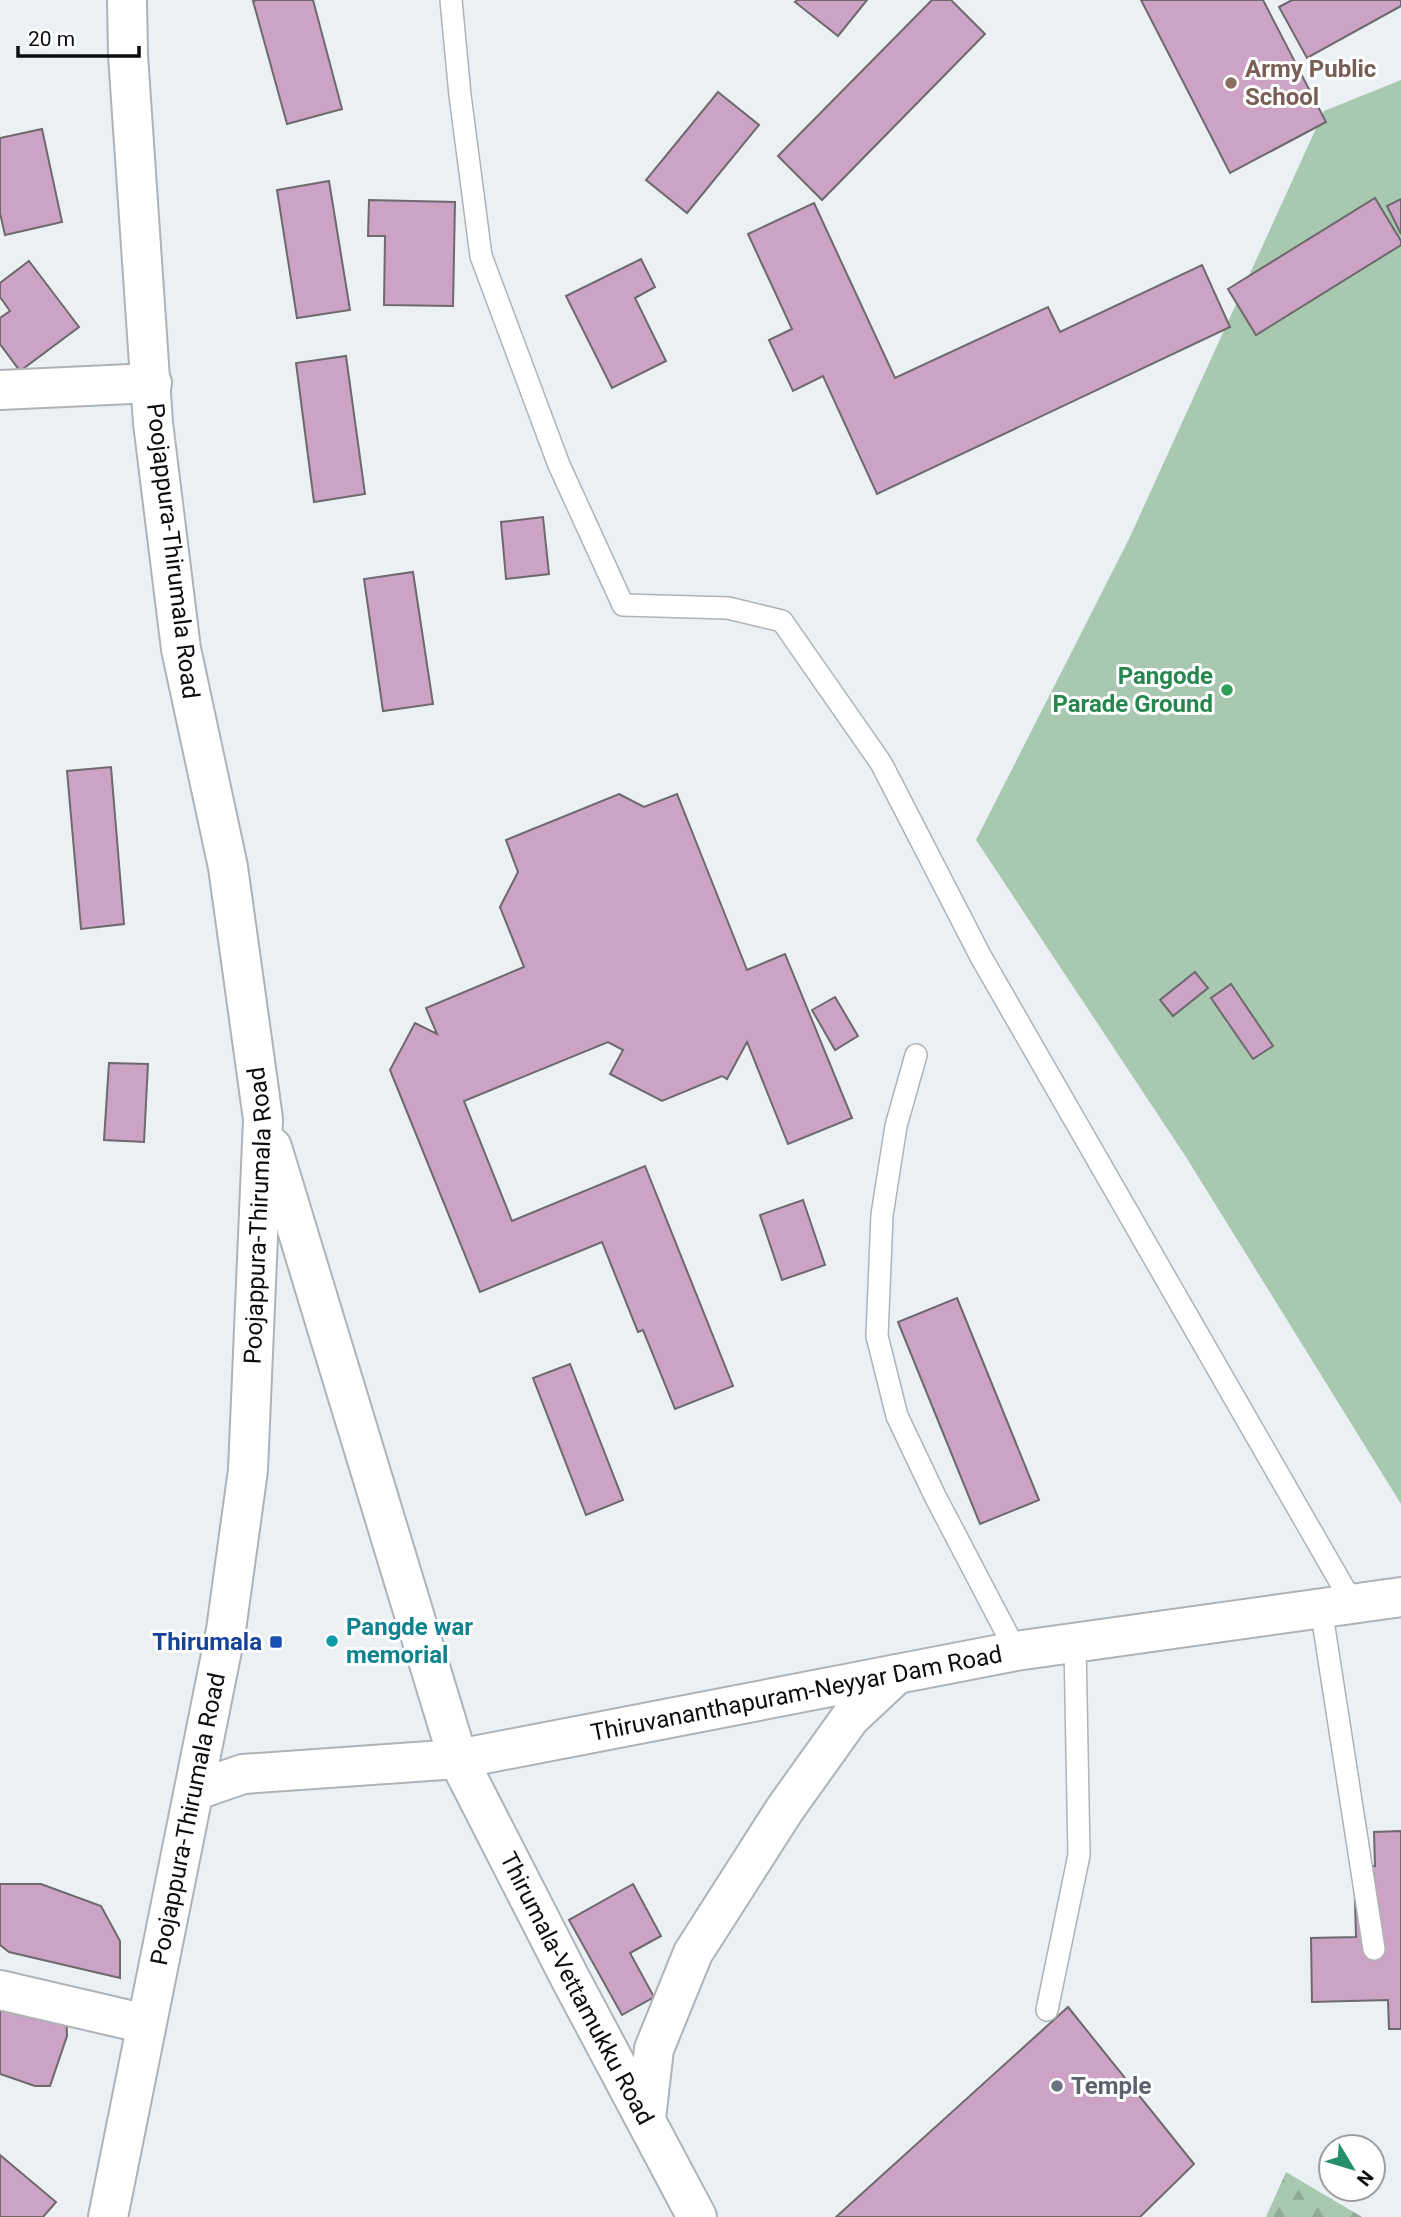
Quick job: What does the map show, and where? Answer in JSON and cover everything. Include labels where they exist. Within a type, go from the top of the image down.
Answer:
[{"type":"main road","name":"Poojappura-Thirumala Road","points":[[108,2217],[226,1630],[248,1470],[263,1119],[228,867],[181,649],[153,424],[129,69],[127,0]]},
{"type":"main road","points":[[0,390],[152,383]]},
{"type":"main road","name":"Thirumala-Vettamukku Road","points":[[263,1119],[458,1759],[697,2217]]},
{"type":"main road","name":"Thiruvananthapuram-Neyyar Dam Road","points":[[194,1791],[243,1774],[458,1759],[1016,1651],[1401,1597]]},
{"type":"main road","points":[[646,2118],[654,2049],[694,1953],[785,1809],[850,1718],[897,1674]]},
{"type":"main road","points":[[0,1990],[146,2024]]},
{"type":"lane","points":[[452,0],[460,95],[481,256],[559,465],[623,605],[728,608],[782,621],[881,763],[981,957],[1337,1606],[1374,1949]]},
{"type":"lane","points":[[916,1055],[896,1126],[882,1215],[877,1336],[897,1416],[935,1496],[1016,1651]]},
{"type":"lane","points":[[1047,2010],[1079,1855],[1075,1644]]},
{"type":"green space","name":"Pangode Parade Ground","points":[[1401,80],[1401,1504],[1186,1157],[976,840],[1129,539],[1324,111]]},
{"type":"green space","points":[[1286,2172],[1317,2190],[1317,2203],[1338,2203],[1362,2217],[1266,2217]]},
{"type":"building","points":[[313,0],[342,109],[287,124],[253,1]]},
{"type":"building","points":[[867,0],[838,36],[795,2]]},
{"type":"building","points":[[932,0],[951,0],[985,34],[822,200],[778,156]]},
{"type":"building","points":[[1141,0],[1263,0],[1326,122],[1230,173]]},
{"type":"building","points":[[1292,0],[1401,0],[1401,6],[1307,58],[1279,7]]},
{"type":"building","points":[[718,92],[759,125],[687,213],[646,180]]},
{"type":"building","points":[[42,129],[62,222],[5,235],[0,213],[0,138]]},
{"type":"building","points":[[329,181],[350,310],[297,318],[277,190]]},
{"type":"building","points":[[1375,198],[1401,245],[1256,335],[1228,289]]},
{"type":"building","points":[[1401,199],[1401,234],[1387,206]]},
{"type":"building","points":[[369,200],[455,202],[453,306],[384,305],[385,236],[368,236]]},
{"type":"building","points":[[814,203],[895,378],[1048,307],[1060,332],[1202,265],[1230,327],[877,494],[823,376],[793,391],[769,340],[792,329],[748,234]]},
{"type":"building","points":[[641,259],[655,287],[635,298],[666,361],[612,388],[566,296]]},
{"type":"building","points":[[29,261],[79,327],[20,371],[0,344],[0,318],[10,311],[0,297],[0,283]]},
{"type":"building","points":[[346,356],[365,494],[314,502],[296,363]]},
{"type":"building","points":[[543,517],[549,574],[506,579],[501,522]]},
{"type":"building","points":[[413,572],[433,704],[383,711],[364,579]]},
{"type":"building","points":[[111,767],[124,924],[81,929],[67,771]]},
{"type":"building","points":[[619,794],[644,807],[677,794],[747,970],[785,954],[852,1118],[788,1144],[747,1042],[727,1079],[722,1076],[662,1101],[610,1074],[623,1050],[608,1042],[464,1101],[512,1221],[645,1166],[733,1386],[675,1409],[643,1330],[638,1332],[602,1242],[480,1292],[390,1070],[415,1023],[437,1034],[426,1008],[524,967],[500,907],[518,872],[506,840]]},
{"type":"building","points":[[1195,972],[1208,988],[1173,1016],[1160,1000]]},
{"type":"building","points":[[1231,984],[1273,1046],[1253,1059],[1211,998]]},
{"type":"building","points":[[835,997],[858,1036],[835,1050],[812,1010]]},
{"type":"building","points":[[109,1063],[148,1064],[144,1142],[104,1140]]},
{"type":"building","points":[[803,1200],[825,1265],[782,1280],[760,1215]]},
{"type":"building","points":[[957,1298],[1039,1500],[980,1524],[898,1322]]},
{"type":"building","points":[[570,1364],[623,1500],[586,1515],[533,1378]]},
{"type":"building","points":[[1401,1831],[1401,2029],[1389,2029],[1388,2000],[1312,2002],[1311,1938],[1356,1937],[1354,1867],[1375,1866],[1374,1832]]},
{"type":"building","points":[[0,1884],[41,1884],[101,1906],[120,1941],[120,1978],[9,1952],[0,1945]]},
{"type":"building","points":[[633,1884],[661,1936],[630,1953],[654,1997],[622,2015],[569,1920]]},
{"type":"building","points":[[0,1981],[66,2004],[67,2036],[50,2086],[35,2086],[0,2074]]},
{"type":"building","name":"Temple","points":[[1068,2007],[1194,2164],[1140,2217],[836,2217]]},
{"type":"building","points":[[0,2155],[56,2202],[43,2217],[0,2217]]},
{"type":"place","name":"Army Public School","points":[[1231,83]]},
{"type":"place","name":"Pangode Parade Ground","points":[[1227,690]]},
{"type":"place","name":"Pangde war memorial","points":[[332,1641]]},
{"type":"place","name":"Thirumala","points":[[276,1642]]},
{"type":"place","name":"Temple","points":[[1057,2086]]}]
